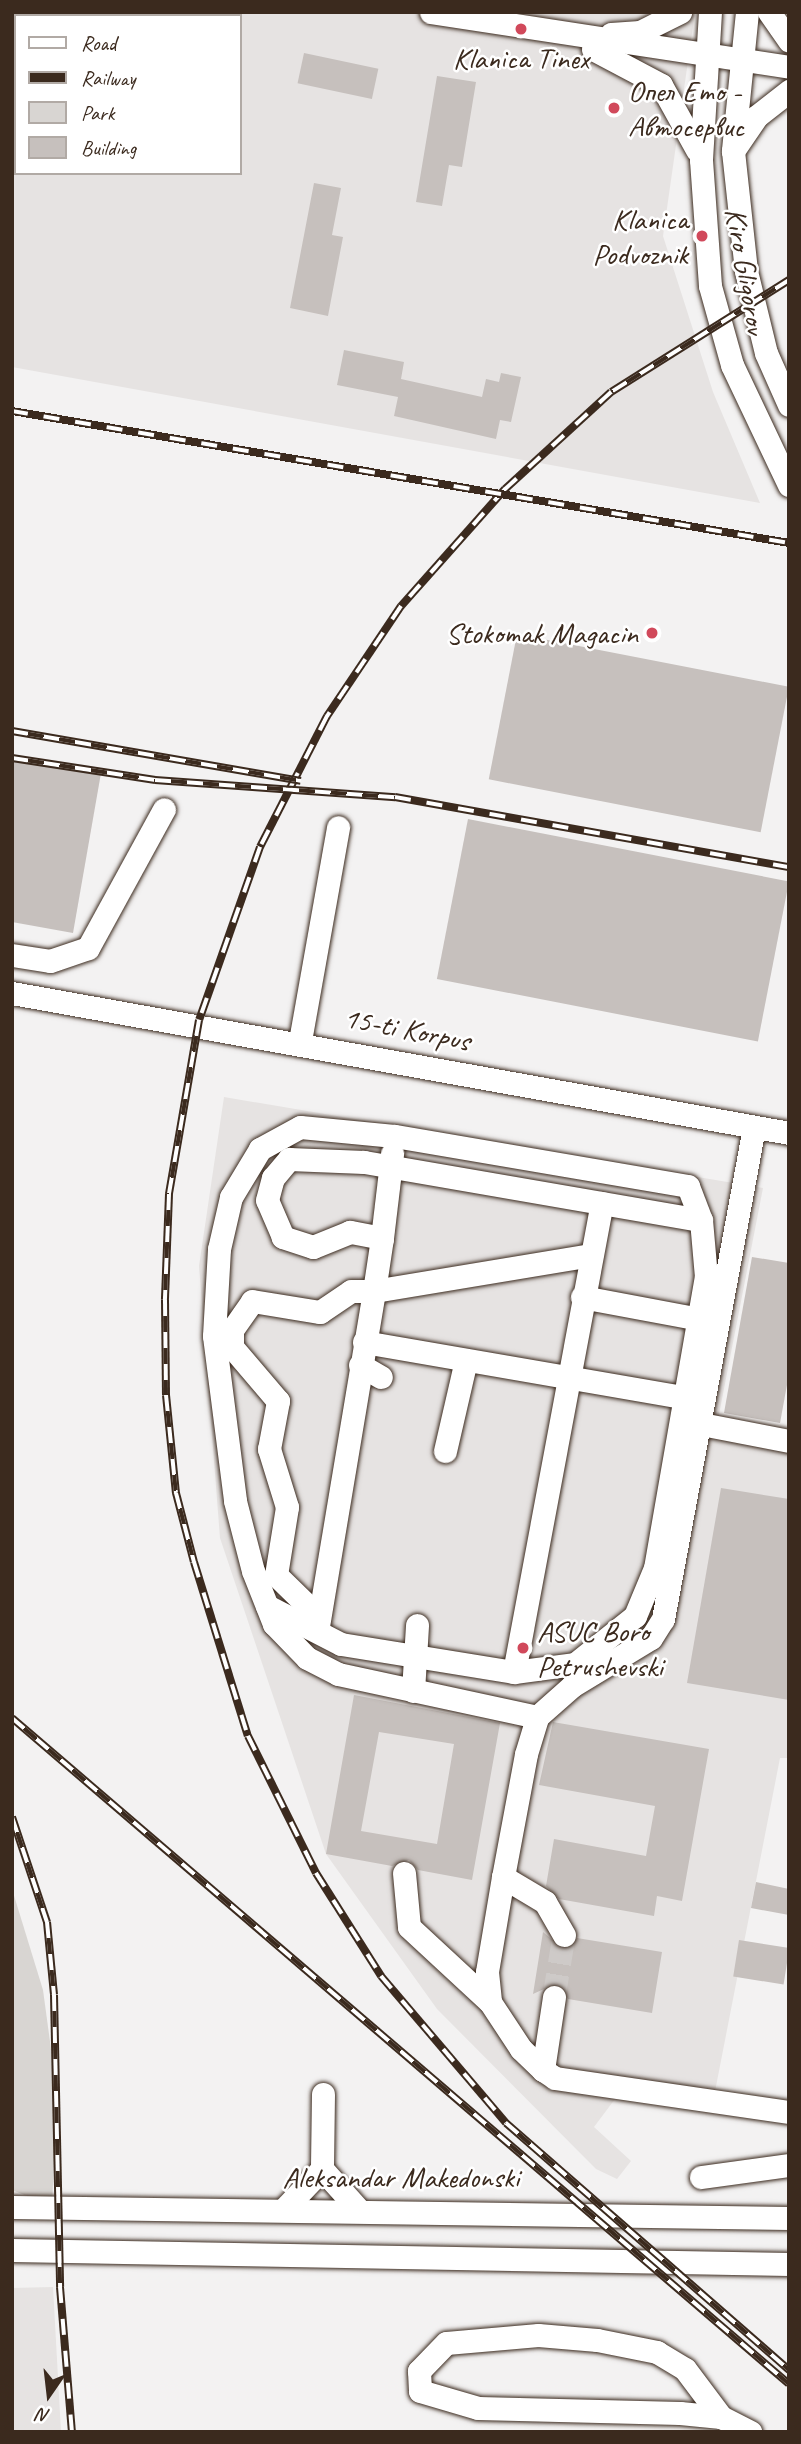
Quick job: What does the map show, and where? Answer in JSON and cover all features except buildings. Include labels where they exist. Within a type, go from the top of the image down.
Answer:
[{"type":"street","points":[[431,12],[568,37],[789,67]]},
{"type":"street","points":[[568,37],[640,32],[680,12]]},
{"type":"street","name":"Kiro Gligorov","points":[[710,12],[705,56],[701,160],[702,236],[722,335],[745,398],[789,485]]},
{"type":"street","name":"Kiro Gligorov","points":[[747,12],[739,60],[733,150],[746,271],[778,355],[789,405]]},
{"type":"street","points":[[769,12],[789,41]]},
{"type":"street","points":[[568,37],[661,85],[701,160]]},
{"type":"street","points":[[733,150],[757,116],[789,91]]},
{"type":"street","points":[[12,955],[50,961],[88,948],[164,809]]},
{"type":"street","points":[[300,1041],[338,827]]},
{"type":"street","name":"15-ti Korpus","points":[[12,993],[300,1041],[789,1133]]},
{"type":"street","points":[[490,2001],[487,1972],[503,1877],[537,1717],[658,1630],[701,1424],[754,1127]]},
{"type":"street","points":[[268,1606],[318,1626],[414,1656],[514,1672],[575,1664],[635,1616],[655,1568],[687,1398],[706,1277],[701,1220],[688,1186],[394,1136],[300,1128],[260,1149],[231,1197],[219,1249],[235,1501],[268,1606],[274,1623],[307,1658],[338,1674],[537,1717]]},
{"type":"street","points":[[318,1626],[374,1291],[394,1136]]},
{"type":"street","points":[[382,1238],[350,1232],[313,1247],[283,1237],[267,1200],[273,1178],[289,1159],[307,1155],[701,1220]]},
{"type":"street","points":[[514,1672],[582,1297],[602,1203]]},
{"type":"street","points":[[223,1333],[252,1301],[320,1312],[351,1291],[374,1291],[591,1255]]},
{"type":"street","points":[[582,1297],[699,1319]]},
{"type":"street","points":[[223,1333],[239,1358],[278,1401],[269,1449],[287,1507],[276,1575],[318,1626]]},
{"type":"street","points":[[364,1342],[687,1398]]},
{"type":"street","points":[[445,1451],[466,1360]]},
{"type":"street","points":[[360,1365],[381,1377]]},
{"type":"street","points":[[701,1424],[789,1441]]},
{"type":"street","points":[[413,1690],[416,1625]]},
{"type":"street","points":[[404,1872],[409,1927],[490,2001],[521,2049],[543,2070],[572,2085],[789,2112]]},
{"type":"street","points":[[503,1877],[545,1902],[564,1936]]},
{"type":"street","points":[[543,2070],[554,1997]]},
{"type":"street","points":[[285,2208],[322,2169],[323,2094]]},
{"type":"street","points":[[701,2177],[789,2165]]},
{"type":"street","points":[[322,2169],[358,2209]]},
{"type":"street","points":[[12,2190],[52,2206]]},
{"type":"street","name":"Aleksandar Makedonski","points":[[12,2207],[358,2209],[789,2218]]},
{"type":"street","points":[[739,2218],[789,2211]]},
{"type":"street","points":[[12,2250],[789,2264]]},
{"type":"street","points":[[721,2417],[685,2369],[657,2352],[597,2340],[538,2335],[446,2343],[429,2353],[419,2371],[420,2391],[478,2409],[721,2417],[750,2432]]},
{"type":"shaded area","points":[[12,12],[695,12],[663,236],[713,392],[760,503],[12,367]]},
{"type":"shaded area","name":"ASUC Boro Petrushevski","points":[[224,1097],[763,1188],[716,1430],[789,1444],[789,1758],[780,1758],[711,2112],[621,2091],[594,2127],[631,2161],[617,2179],[596,2169],[437,2009],[326,1854],[220,1538],[199,1266]]},
{"type":"shaded area","points":[[53,2287],[61,2432],[12,2432],[12,2288]]},
{"type":"green space","points":[[12,1889],[43,1990],[57,2093],[52,2206],[12,2190]]},
{"type":"tunnel","points":[[554,1997],[564,1935]]},
{"type":"railway","points":[[789,280],[611,392],[505,489],[401,606],[327,716],[260,847],[199,1020],[169,1194],[165,1300],[166,1395],[176,1493],[194,1562],[248,1736],[316,1873],[381,1976],[506,2123],[789,2370]]},
{"type":"railway","points":[[12,411],[789,543]]},
{"type":"railway","points":[[12,731],[301,781]]},
{"type":"railway","points":[[12,758],[155,780],[395,797],[789,867]]},
{"type":"railway","points":[[12,1718],[789,2384]]},
{"type":"railway","points":[[12,1817],[47,1922],[54,1995],[60,2287],[72,2432]]},
{"type":"place","name":"Klanica Tinex","points":[[521,29]]},
{"type":"place","name":"Опел Ето - Автосервис","points":[[614,108]]},
{"type":"place","name":"Klanica Podvoznik","points":[[702,236]]},
{"type":"place","name":"Stokomak Magacin","points":[[652,633]]},
{"type":"place","name":"ASUC Boro Petrushevski","points":[[523,1648]]}]
